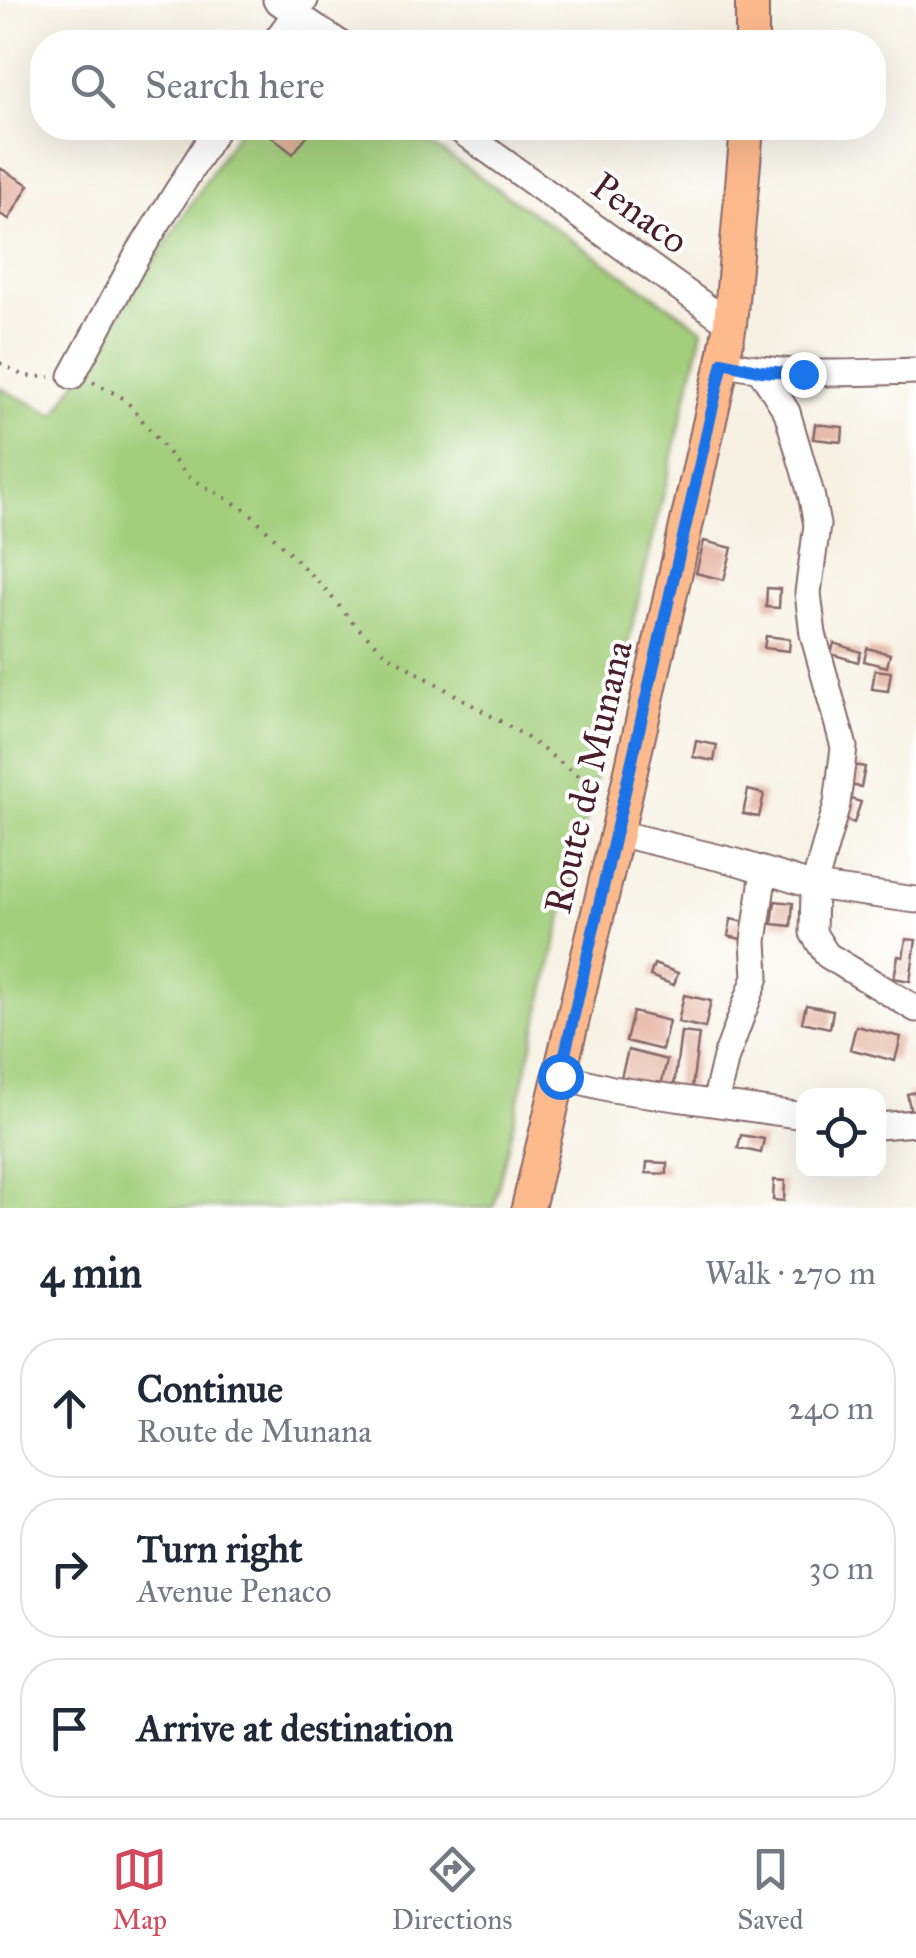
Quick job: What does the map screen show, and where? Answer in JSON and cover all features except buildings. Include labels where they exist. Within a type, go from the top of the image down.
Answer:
[{"type":"main road","points":[[752,0],[752,30]]},
{"type":"main road","name":"Route de Munana","points":[[528,1208],[723,362],[730,324],[746,140]]},
{"type":"street","points":[[281,30],[293,4],[324,30]]},
{"type":"street","points":[[72,376],[138,254],[209,140]]},
{"type":"street","name":"Penaco","points":[[473,140],[730,324]]},
{"type":"street","points":[[723,362],[761,371],[803,374],[916,371]]},
{"type":"street","points":[[761,371],[787,412],[811,494],[817,526],[808,593],[844,747],[837,804],[814,886],[813,933],[819,946],[855,974],[916,1009]]},
{"type":"street","points":[[620,820],[814,886],[916,900]]},
{"type":"street","points":[[716,1103],[726,1057],[756,977],[754,941],[764,872]]},
{"type":"street","points":[[560,1076],[612,1089],[796,1115]]},
{"type":"street","points":[[886,1125],[916,1123]]},
{"type":"path","points":[[0,363],[24,376],[72,376],[110,389],[125,399],[188,476],[248,512],[389,656],[522,734],[620,820]]},
{"type":"green space","points":[[232,140],[426,140],[703,329],[493,1208],[0,1208],[0,388],[55,415]]},
{"type":"route","points":[[560,1076],[723,362],[761,371],[803,374]]}]
